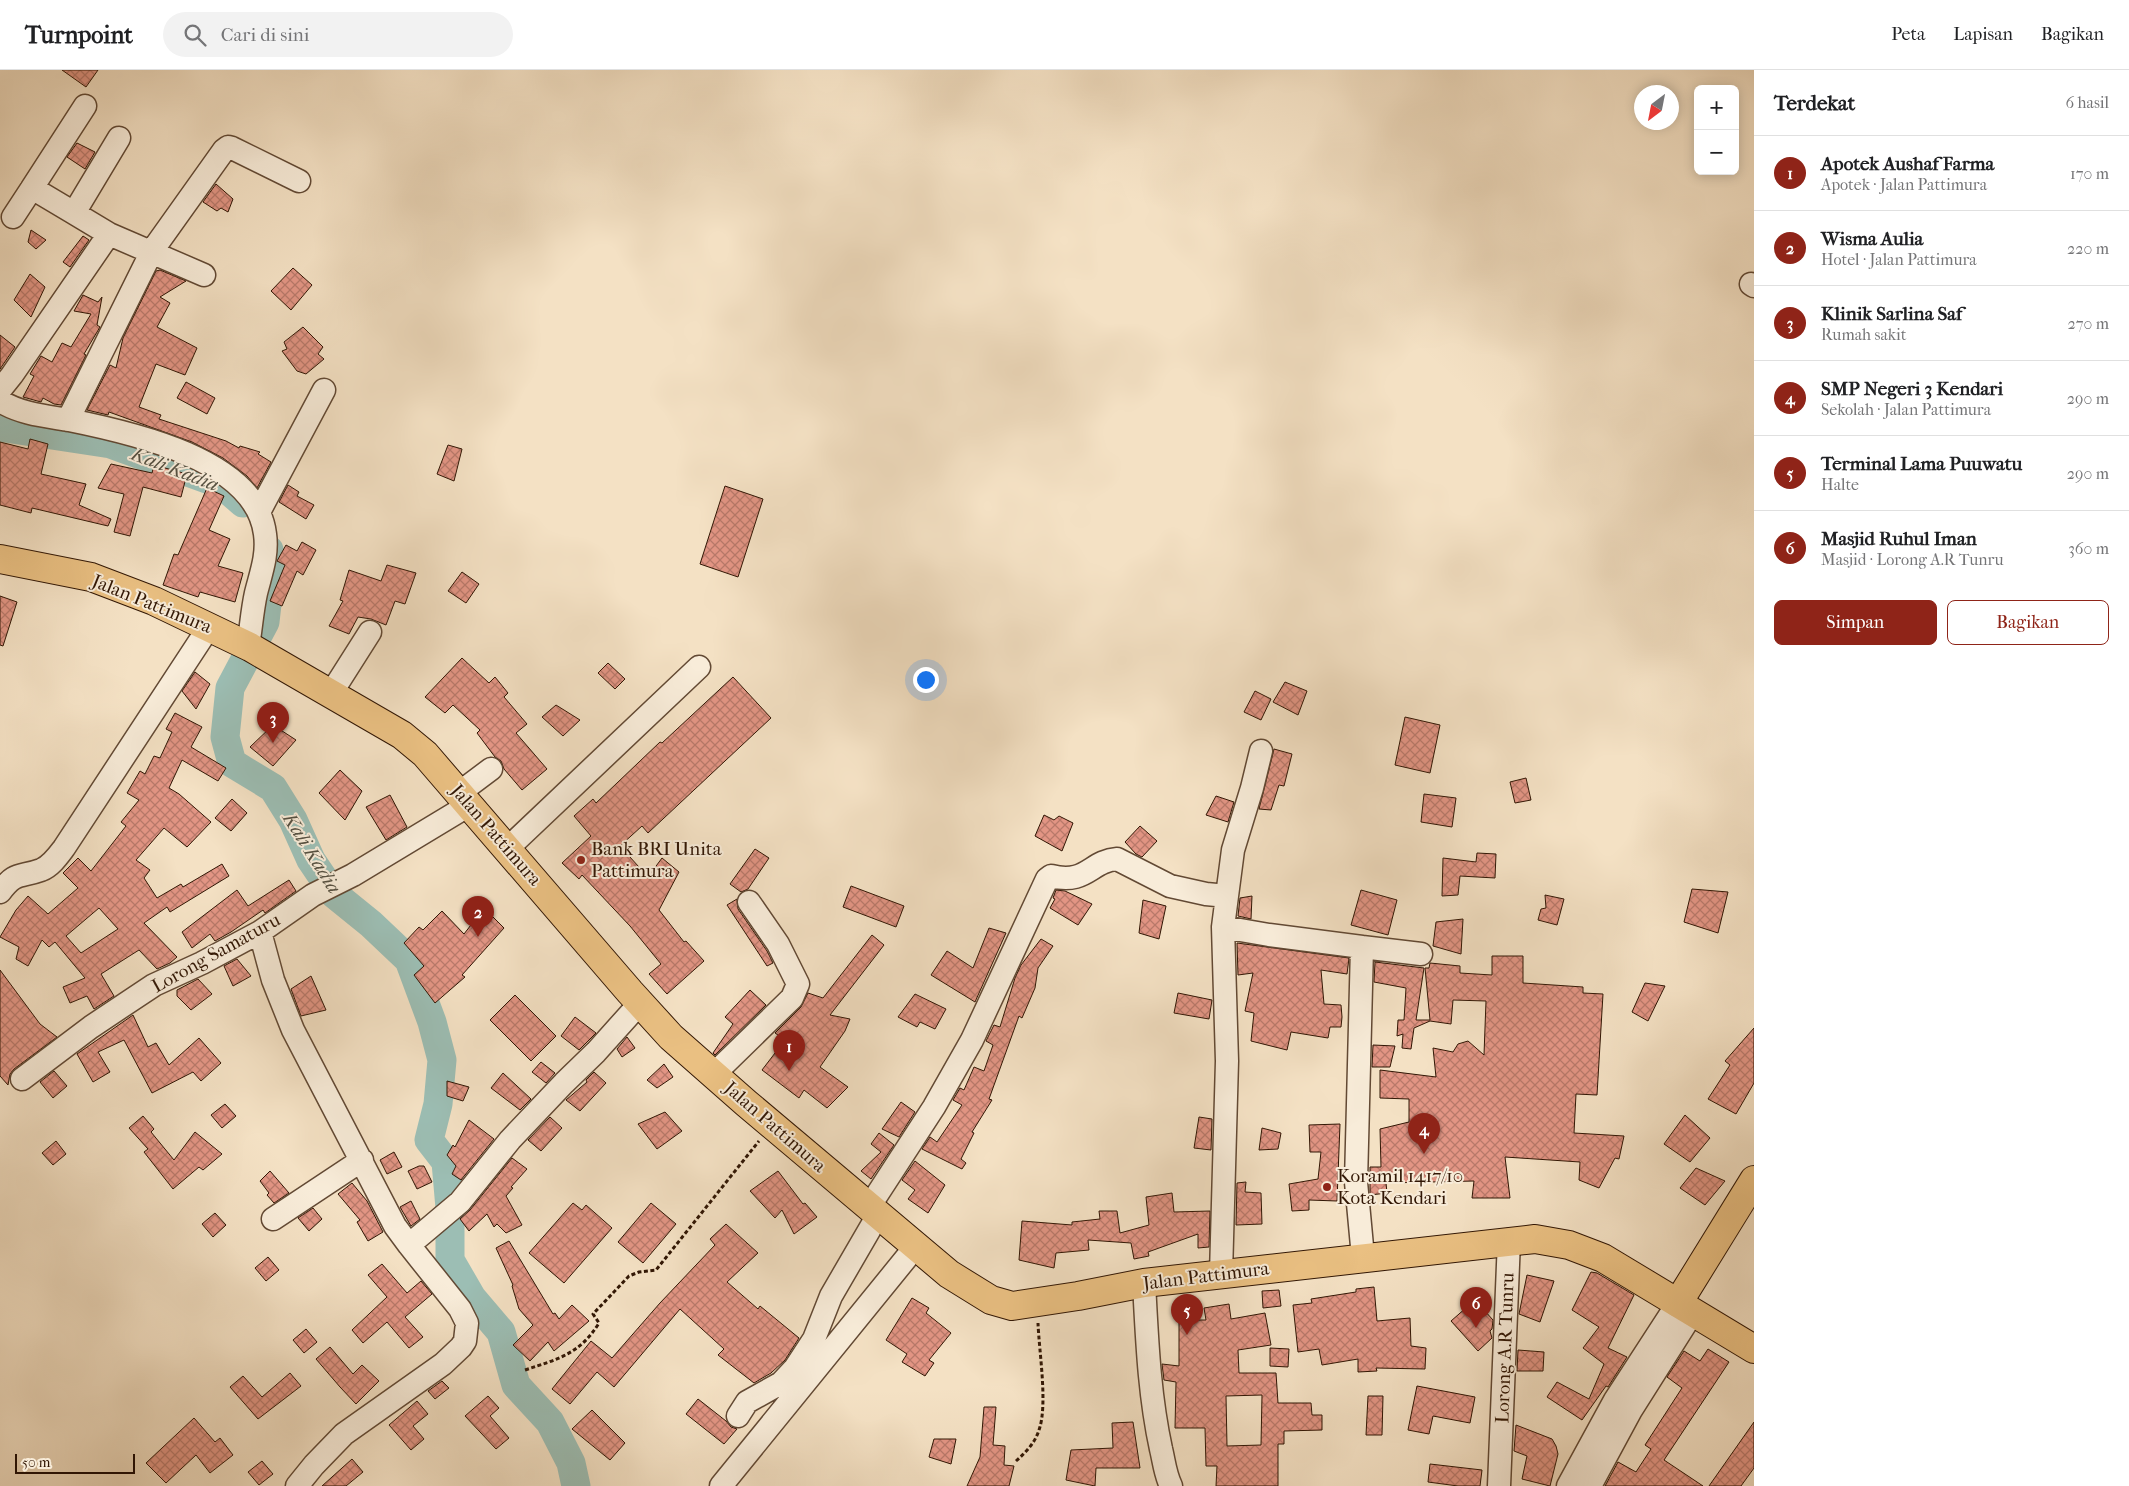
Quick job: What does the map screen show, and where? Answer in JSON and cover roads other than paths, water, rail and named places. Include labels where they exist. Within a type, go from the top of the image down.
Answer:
[{"type":"main road","name":"Jalan Pattimura","points":[[0,559],[91,577],[154,602],[238,641],[402,735],[424,754],[671,1037],[773,1126],[949,1274],[991,1300],[1012,1306],[1144,1283],[1509,1240],[1535,1239],[1569,1245],[1603,1258],[1754,1349]]},
{"type":"main road","points":[[1685,1307],[1754,1180]]},
{"type":"main road","points":[[1685,1307],[1754,1216]]},
{"type":"street","points":[[14,217],[84,106]]},
{"type":"street","points":[[74,213],[119,138]]},
{"type":"street","points":[[68,420],[152,251],[218,157],[228,147],[299,181]]},
{"type":"street","points":[[32,188],[109,234],[204,275]]},
{"type":"street","points":[[0,390],[109,234]]},
{"type":"street","points":[[259,512],[324,390]]},
{"type":"street","points":[[0,400],[19,410],[133,435],[210,464],[228,475],[248,496],[259,512],[265,532],[265,559],[255,601],[238,641],[54,861],[42,870],[11,878],[0,892]]},
{"type":"street","points":[[330,695],[370,632]]},
{"type":"street","points":[[507,849],[699,667]]},
{"type":"street","points":[[1222,1274],[1227,1061],[1223,927],[1232,850],[1252,788],[1261,751]]},
{"type":"street","name":"Lorong Samaturu","points":[[22,1079],[91,1027],[154,986],[260,932],[314,896],[353,875],[464,799],[491,769]]},
{"type":"street","points":[[738,1416],[747,1402],[781,1383],[795,1368],[814,1339],[830,1296],[873,1211],[972,1040],[1027,925],[1041,889],[1049,877],[1072,879],[1087,874],[1110,859],[1118,858],[1170,886],[1206,894],[1227,896]]},
{"type":"street","points":[[714,1074],[792,998],[798,984],[778,944],[749,902]]},
{"type":"street","points":[[1223,927],[1269,936],[1420,954]]},
{"type":"street","points":[[260,932],[273,980],[293,1030],[344,1130],[362,1160],[395,1226],[419,1236],[467,1323],[465,1341],[443,1364],[344,1434],[297,1486]]},
{"type":"street","points":[[1362,947],[1356,1182],[1363,1257]]},
{"type":"street","points":[[419,1236],[460,1202],[510,1140],[596,1052],[640,1003]]},
{"type":"street","points":[[273,1220],[362,1160]]},
{"type":"street","name":"Lorong A.R Tunru","points":[[1500,1486],[1509,1240]]},
{"type":"street","points":[[721,1486],[916,1246]]},
{"type":"street","points":[[1144,1283],[1148,1358],[1157,1431],[1171,1486]]},
{"type":"street","points":[[1568,1486],[1615,1400],[1685,1307]]},
{"type":"street","points":[[1590,1486],[1685,1307]]},
{"type":"waterway","name":"Kali Kadia","points":[[0,427],[111,444],[221,484],[243,503]]},
{"type":"waterway","name":"Kali Kadia","points":[[269,550],[272,559],[265,622],[230,688],[225,737],[232,763],[273,788],[293,820],[311,860],[334,894],[371,924],[409,960],[432,1022],[442,1060],[438,1104],[429,1140],[446,1162],[450,1208],[450,1260],[472,1298],[501,1332],[516,1385],[550,1422],[571,1463],[576,1486]]},
{"type":"place","name":"Klinik Sarlina Saf","points":[[273,743]]},
{"type":"place","name":"Bank BRI Unita Pattimura","points":[[581,860]]},
{"type":"place","name":"Wisma Aulia","points":[[478,937]]},
{"type":"place","name":"Apotek Aushaf Farma","points":[[789,1071]]},
{"type":"place","name":"SMP Negeri 3 Kendari","points":[[1424,1154]]},
{"type":"place","name":"Koramil 1417/10 Kota Kendari","points":[[1327,1187]]},
{"type":"place","name":"Masjid Ruhul Iman","points":[[1476,1328]]},
{"type":"place","name":"Terminal Lama Puuwatu","points":[[1187,1335]]}]
